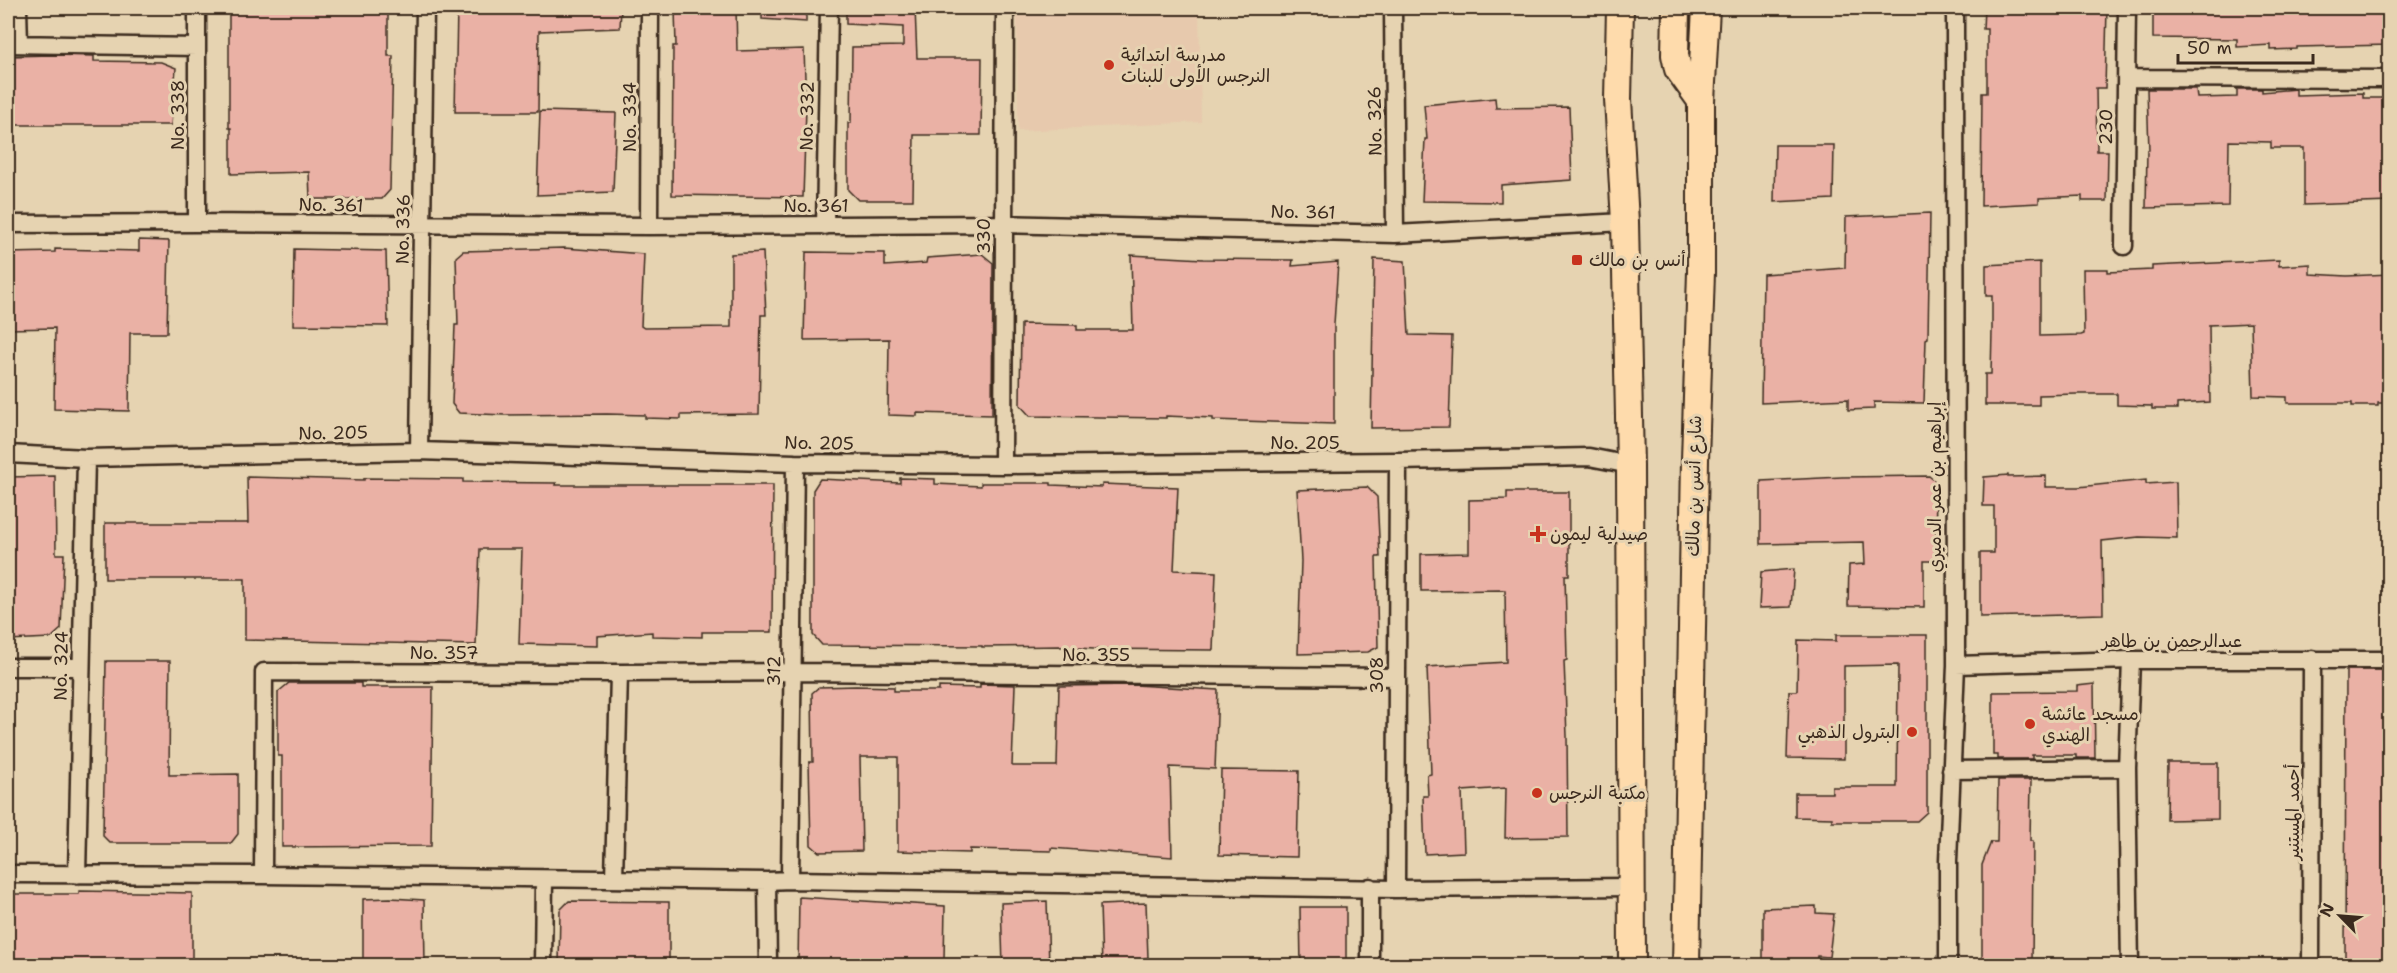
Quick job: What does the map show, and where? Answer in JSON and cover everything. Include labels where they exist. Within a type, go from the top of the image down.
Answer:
[{"type":"main road","points":[[1629,8],[1620,19],[1618,99],[1625,222],[1630,465],[1632,966]]},
{"type":"main road","points":[[1676,8],[1675,55],[1678,69],[1701,101]]},
{"type":"main road","name":"شارع أنس بن مالك","points":[[1686,966],[1694,471],[1701,272],[1701,101],[1705,11]]},
{"type":"street","points":[[18,8],[13,44],[197,47]]},
{"type":"street","name":"No. 338","points":[[197,8],[197,223]]},
{"type":"street","name":"No. 336","points":[[419,451],[426,8]]},
{"type":"street","name":"No. 334","points":[[649,226],[650,8]]},
{"type":"street","name":"No. 332","points":[[825,226],[829,8]]},
{"type":"street","name":"330","points":[[1003,465],[1005,8]]},
{"type":"street","name":"No. 326","points":[[1393,8],[1395,234]]},
{"type":"street","name":"إبراهيم بن عمر الدميري","points":[[1948,966],[1951,770],[1956,665],[1955,8]]},
{"type":"street","name":"230","points":[[2124,246],[2127,8]]},
{"type":"street","points":[[2126,78],[2390,79]]},
{"type":"street","name":"No. 361","points":[[8,224],[825,226],[1003,224],[1395,234],[1625,222]]},
{"type":"street","name":"No. 205","points":[[8,454],[86,458],[419,451],[795,463],[1003,465],[1589,457],[1630,465]]},
{"type":"street","name":"No. 324","points":[[77,875],[86,458]]},
{"type":"street","name":"308","points":[[1396,889],[1398,461]]},
{"type":"street","name":"312","points":[[790,880],[795,463]]},
{"type":"street","name":"أحمد المستنير","points":[[2311,966],[2312,659]]},
{"type":"street","points":[[2130,660],[2127,768],[2130,966]]},
{"type":"street","name":"عبدالرحمن بن طاهر","points":[[1956,665],[2130,660],[2390,660]]},
{"type":"street","points":[[8,667],[81,667]]},
{"type":"street","name":"No. 357","points":[[263,875],[264,672],[619,673]]},
{"type":"street","name":"No. 355","points":[[619,673],[794,672],[1397,677]]},
{"type":"street","points":[[614,879],[619,673]]},
{"type":"street","points":[[1951,770],[2127,768]]},
{"type":"street","points":[[8,874],[790,880],[1396,889],[1632,886]]},
{"type":"street","points":[[543,966],[544,879]]},
{"type":"street","points":[[767,881],[768,966]]},
{"type":"street","points":[[1370,887],[1370,966]]},
{"type":"shaded area","name":"مدرسة ابتدائية النرجس الأولى للبنات","points":[[1017,8],[1199,8],[1201,122],[1018,131]]},
{"type":"building","points":[[229,8],[388,8],[388,56],[393,56],[390,190],[382,199],[310,199],[309,172],[231,174]]},
{"type":"building","points":[[457,8],[621,8],[620,28],[539,31],[538,112],[455,112]]},
{"type":"building","points":[[675,8],[736,8],[737,51],[804,49],[806,108],[803,197],[672,195]]},
{"type":"building","points":[[762,8],[806,8],[806,22],[762,19]]},
{"type":"building","points":[[846,8],[915,8],[917,58],[982,58],[981,135],[914,135],[913,200],[858,200],[848,190],[848,123],[851,123],[852,47],[903,46],[903,27],[846,24]]},
{"type":"building","points":[[1984,8],[2107,8],[2105,88],[2096,88],[2097,151],[2108,151],[2107,201],[2082,201],[2082,196],[2039,198],[2039,203],[1981,206],[1982,93],[1987,93],[1987,29],[1983,29]]},
{"type":"building","points":[[2153,8],[2390,8],[2390,45],[2297,47],[2297,49],[2271,50],[2271,45],[2237,47],[2237,39],[2153,38]]},
{"type":"building","points":[[8,56],[94,56],[94,61],[161,62],[176,68],[171,125],[8,125]]},
{"type":"building","points":[[2147,89],[2196,89],[2197,98],[2237,97],[2237,89],[2262,89],[2262,92],[2296,89],[2296,95],[2363,93],[2363,98],[2390,98],[2390,202],[2304,205],[2304,148],[2271,148],[2271,142],[2229,141],[2228,206],[2146,208],[2147,150],[2149,150]]},
{"type":"building","points":[[1495,98],[1496,108],[1569,107],[1572,180],[1501,185],[1501,202],[1422,201],[1425,139],[1427,139],[1424,105]]},
{"type":"building","points":[[540,111],[616,113],[613,192],[537,195]]},
{"type":"building","points":[[1775,145],[1834,145],[1833,199],[1774,202]]},
{"type":"building","points":[[1930,213],[1928,338],[1926,339],[1924,403],[1874,402],[1874,409],[1848,410],[1848,399],[1761,403],[1763,274],[1845,268],[1846,217]]},
{"type":"building","points":[[139,240],[169,241],[167,333],[130,333],[129,411],[54,409],[55,328],[8,329],[8,253],[55,252],[55,249],[139,251]]},
{"type":"building","points":[[564,248],[644,254],[641,326],[644,328],[731,327],[731,254],[763,252],[766,315],[761,315],[759,414],[681,415],[681,419],[645,418],[645,415],[459,413],[452,404],[455,325],[458,325],[456,257],[463,251]]},
{"type":"building","points":[[294,249],[386,251],[388,326],[293,325]]},
{"type":"building","points":[[806,252],[885,253],[885,266],[926,263],[927,258],[982,254],[993,263],[992,415],[917,413],[917,416],[888,415],[889,339],[804,340]]},
{"type":"building","points":[[1131,255],[1293,260],[1292,266],[1338,262],[1334,324],[1334,424],[1166,416],[1166,418],[1030,416],[1020,405],[1021,324],[1077,325],[1077,330],[1133,330]]},
{"type":"building","points":[[1374,259],[1405,261],[1409,335],[1452,336],[1449,427],[1371,428]]},
{"type":"building","points":[[2279,260],[2279,266],[2310,264],[2310,274],[2347,276],[2390,274],[2390,403],[2378,403],[2378,406],[2352,406],[2352,403],[2287,403],[2287,397],[2253,396],[2251,323],[2209,325],[2210,402],[2177,404],[2177,409],[2152,409],[2152,406],[2117,405],[2117,394],[2077,394],[2039,395],[2039,405],[1985,405],[1985,374],[1991,374],[1992,331],[1992,296],[1986,296],[1986,265],[2040,262],[2040,336],[2084,334],[2083,269],[2108,269],[2108,272],[2152,270],[2152,266]]},
{"type":"building","points":[[2008,475],[2008,477],[2046,476],[2046,487],[2078,487],[2146,480],[2146,484],[2176,482],[2177,538],[2139,537],[2102,541],[2103,614],[1980,617],[1980,553],[1994,553],[1994,506],[1983,506],[1984,477]]},
{"type":"building","points":[[55,476],[56,554],[64,554],[61,629],[51,638],[8,640],[8,477]]},
{"type":"building","points":[[1929,476],[1936,482],[1935,561],[1924,561],[1924,607],[1848,606],[1849,565],[1865,564],[1864,542],[1761,544],[1761,481]]},
{"type":"building","points":[[247,477],[364,480],[364,478],[463,479],[463,482],[556,483],[555,485],[773,485],[772,632],[702,632],[702,637],[652,636],[652,632],[597,636],[597,646],[519,644],[522,549],[480,549],[476,645],[245,640],[245,579],[105,579],[105,523],[248,523]]},
{"type":"building","points":[[900,478],[935,479],[935,484],[981,486],[981,483],[1051,483],[1051,485],[1102,487],[1102,484],[1178,487],[1174,570],[1216,572],[1213,650],[1094,649],[1061,646],[822,645],[813,635],[813,490],[820,479],[900,483]]},
{"type":"building","points":[[1367,487],[1377,497],[1380,557],[1376,557],[1378,647],[1368,652],[1298,654],[1301,561],[1297,490]]},
{"type":"building","points":[[1507,492],[1569,492],[1569,575],[1565,575],[1567,660],[1564,661],[1568,837],[1505,838],[1506,788],[1462,791],[1464,852],[1425,854],[1423,796],[1428,796],[1427,775],[1431,774],[1427,667],[1506,662],[1505,590],[1421,591],[1421,554],[1469,553],[1469,500],[1507,499]]},
{"type":"building","points":[[1794,569],[1791,607],[1759,608],[1761,572]]},
{"type":"building","points":[[1836,635],[1927,635],[1927,812],[1917,821],[1832,821],[1832,818],[1795,817],[1795,793],[1832,793],[1832,787],[1897,787],[1898,665],[1844,666],[1844,759],[1787,758],[1789,691],[1797,691],[1798,640],[1836,641]]},
{"type":"building","points":[[106,661],[170,661],[169,775],[238,774],[238,834],[231,843],[110,843],[103,836]]},
{"type":"building","points":[[2346,670],[2390,670],[2390,962],[2345,962]]},
{"type":"building","points":[[289,683],[361,683],[361,687],[433,687],[431,846],[282,847],[282,756],[278,756],[278,692]]},
{"type":"building","points":[[980,684],[1015,685],[1012,766],[1057,766],[1059,686],[1135,685],[1218,690],[1215,769],[1170,767],[1172,857],[1051,848],[1051,851],[970,849],[970,853],[898,851],[898,757],[860,757],[862,851],[819,852],[811,845],[809,762],[813,762],[812,693],[819,687],[894,687],[894,691],[939,691],[939,687],[980,688]]},
{"type":"building","name":"مسجد عائشة الهندي","points":[[2094,684],[2095,758],[2076,758],[2076,755],[2032,755],[2032,759],[1998,759],[1998,755],[1993,755],[1993,692],[2077,691],[2077,686]]},
{"type":"building","points":[[2168,763],[2218,763],[2218,819],[2167,820]]},
{"type":"building","points":[[1221,770],[1299,771],[1297,857],[1219,855]]},
{"type":"building","points":[[1998,780],[2031,780],[2032,966],[1982,966],[1982,865],[1991,842],[1997,842]]},
{"type":"building","points":[[79,891],[192,893],[192,966],[8,966],[8,894],[79,894]]},
{"type":"building","points":[[799,897],[945,906],[944,960],[911,960],[911,966],[798,966]]},
{"type":"building","points":[[363,899],[424,900],[425,966],[363,966]]},
{"type":"building","points":[[569,901],[669,902],[669,966],[559,966],[560,910]]},
{"type":"building","points":[[1047,901],[1049,966],[1003,966],[1001,903]]},
{"type":"building","points":[[1146,903],[1148,958],[1145,958],[1145,966],[1102,966],[1100,905]]},
{"type":"building","points":[[1816,906],[1816,913],[1834,914],[1829,957],[1817,956],[1816,965],[1763,964],[1763,908]]},
{"type":"building","points":[[1300,907],[1346,907],[1346,966],[1301,966]]},
{"type":"place","name":"مدرسة ابتدائية النرجس الأولى للبنات","points":[[1109,65]]},
{"type":"place","name":"أنس بن مالك","points":[[1577,260]]},
{"type":"place","name":"صيدلية ليمون","points":[[1538,534]]},
{"type":"place","name":"مسجد عائشة الهندي","points":[[2030,724]]},
{"type":"place","name":"البترول الذهبي","points":[[1912,732]]},
{"type":"place","name":"مكتبة النرجس","points":[[1537,793]]}]
